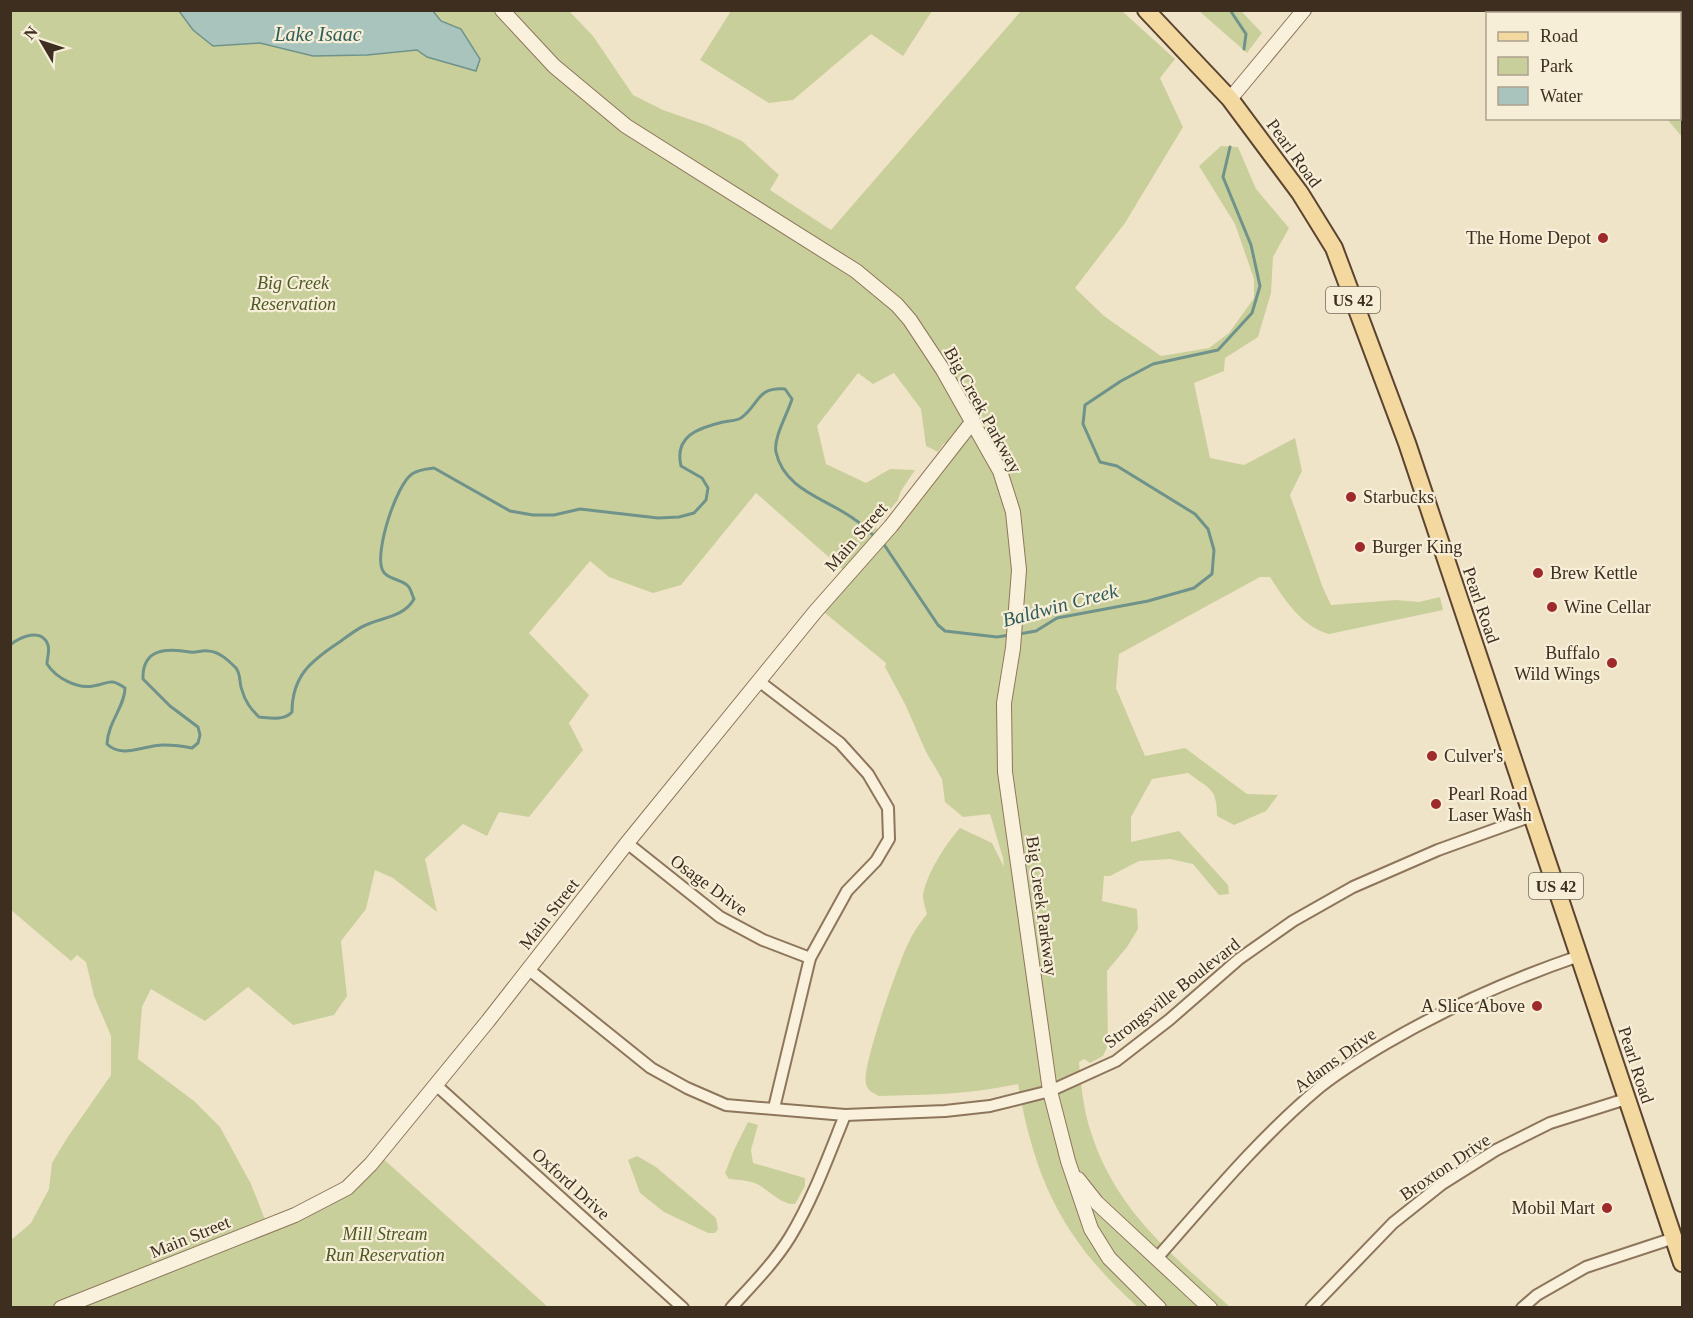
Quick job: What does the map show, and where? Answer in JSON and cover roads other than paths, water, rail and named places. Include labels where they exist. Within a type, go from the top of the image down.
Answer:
[{"type":"main road","name":"Pearl Road","points":[[1146,10],[1230,99],[1300,193],[1334,248],[1407,443],[1683,1263]]},
{"type":"street","name":"Big Creek Parkway","points":[[502,10],[554,66],[626,126],[856,271],[897,304],[943,370],[1000,471],[1013,512],[1019,570],[1016,625],[1004,703],[1005,772],[1050,1091],[1072,1173],[1091,1229],[1109,1258],[1159,1308]]},
{"type":"street","points":[[1230,99],[1304,10]]},
{"type":"street","name":"Main Street","points":[[61,1308],[295,1215],[347,1188],[371,1164],[436,1085],[627,843],[815,612],[891,526],[973,421]]},
{"type":"street","points":[[760,682],[840,743],[868,774],[888,808],[889,839],[876,861],[848,891],[810,958],[774,1108]]},
{"type":"street","name":"Strongsville Boulevard","points":[[528,969],[651,1068],[726,1106],[774,1108],[845,1116],[945,1111],[990,1106],[1050,1091],[1116,1060],[1169,1020],[1239,960],[1311,911],[1353,887],[1438,850],[1532,816]]},
{"type":"street","name":"Osage Drive","points":[[627,843],[720,917],[763,940],[810,958]]},
{"type":"street","name":"Adams Drive","points":[[1157,1258],[1245,1159],[1278,1125],[1322,1086],[1367,1055],[1424,1021],[1519,977],[1579,956]]},
{"type":"street","name":"Oxford Drive","points":[[436,1085],[684,1308]]},
{"type":"street","name":"Broxton Drive","points":[[1311,1308],[1393,1223],[1442,1184],[1496,1150],[1550,1123],[1626,1099]]},
{"type":"street","points":[[731,1308],[762,1274],[789,1239],[808,1204],[845,1116]]},
{"type":"street","name":"Big Creek Parkway","points":[[1072,1173],[1097,1203],[1210,1308]]},
{"type":"street","points":[[1522,1308],[1537,1295],[1586,1267],[1674,1238]]},
{"type":"water","name":"Lake Isaac","points":[[179,11],[433,11],[441,21],[461,29],[480,59],[476,71],[427,57],[417,50],[367,55],[313,56],[260,43],[213,46],[193,30]]},
{"type":"waterway","name":"Baldwin Creek","points":[[1230,10],[1246,34],[1244,49]]},
{"type":"waterway","name":"Baldwin Creek","points":[[1019,634],[1036,631],[1057,618],[1148,601],[1194,588],[1212,574],[1214,550],[1208,529],[1195,514],[1117,466],[1100,462],[1083,424],[1085,405],[1121,381],[1153,364],[1218,350],[1252,313],[1260,286],[1251,245],[1223,177],[1230,147]]},
{"type":"waterway","name":"Baldwin Creek","points":[[10,645],[30,635],[41,636],[49,647],[47,664],[61,678],[80,686],[112,682],[125,688],[107,744],[119,750],[163,745],[192,748],[198,743],[200,735],[198,727],[170,706],[143,679],[147,661],[157,652],[173,650],[216,653],[236,668],[245,698],[259,717],[285,717],[292,712],[295,689],[299,679],[312,663],[362,627],[405,610],[414,599],[408,586],[384,573],[381,560],[381,548],[388,519],[400,491],[412,474],[434,468],[510,511],[533,515],[554,515],[580,509],[658,518],[679,517],[694,513],[706,500],[708,488],[702,478],[681,466],[681,447],[685,440],[705,427],[741,418],[763,394],[776,389],[785,389],[792,399],[776,446],[781,465],[788,476],[797,485],[857,521],[875,537]]},
{"type":"waterway","name":"Baldwin Creek","points":[[883,543],[938,625],[945,631],[997,637],[1010,635]]},
{"type":"place","name":"The Home Depot","points":[[1603,238]]},
{"type":"place","name":"Starbucks","points":[[1351,497]]},
{"type":"place","name":"Burger King","points":[[1360,547]]},
{"type":"place","name":"Brew Kettle","points":[[1538,573]]},
{"type":"place","name":"Wine Cellar","points":[[1552,607]]},
{"type":"place","name":"Buffalo Wild Wings","points":[[1612,663]]},
{"type":"place","name":"Culver's","points":[[1432,756]]},
{"type":"place","name":"Pearl Road Laser Wash","points":[[1436,804]]},
{"type":"place","name":"A Slice Above","points":[[1537,1006]]},
{"type":"place","name":"Mobil Mart","points":[[1607,1208]]},
{"type":"park label","name":"Big Creek Reservation","points":[[293,293]]},
{"type":"park label","name":"Mill Stream Run Reservation","points":[[385,1244]]}]
